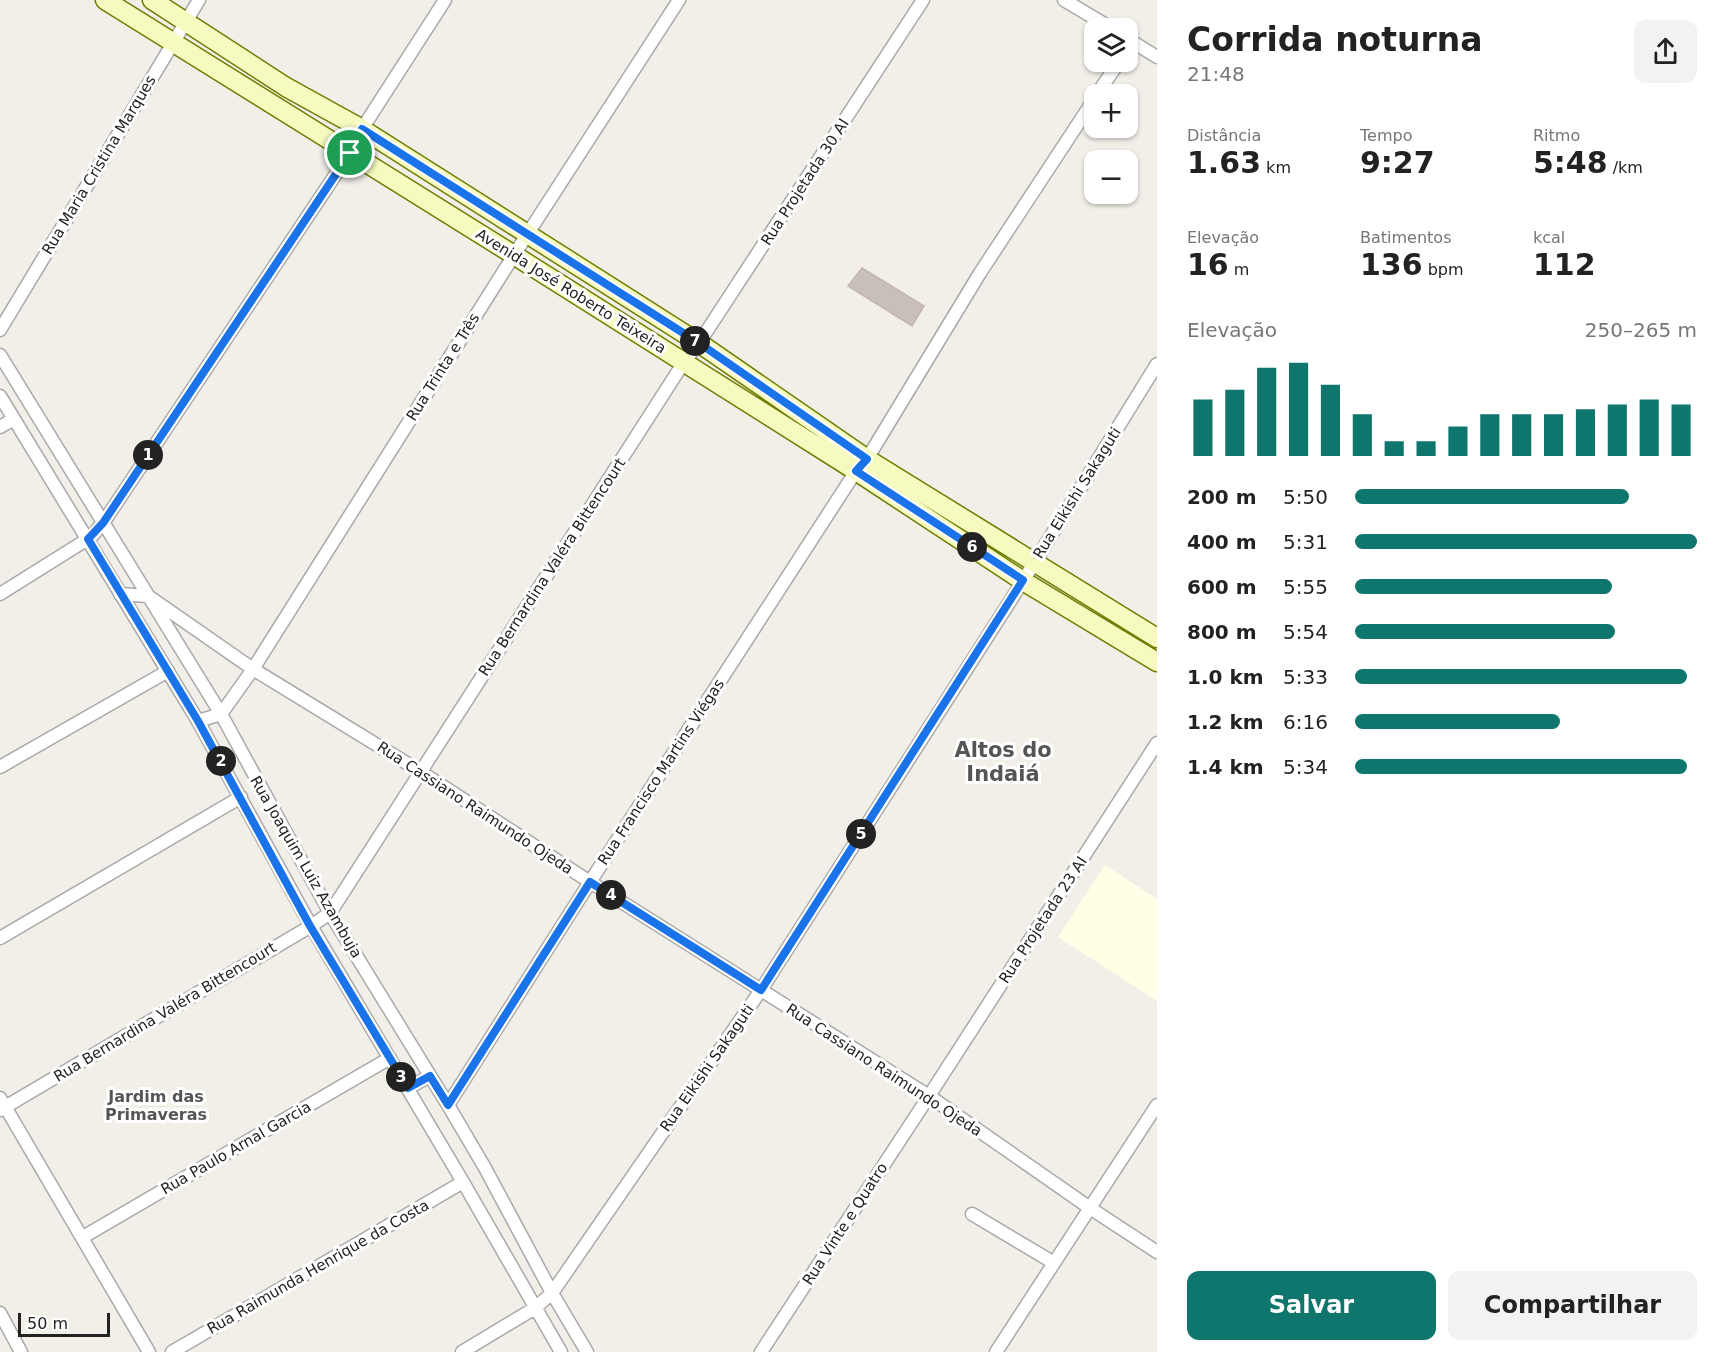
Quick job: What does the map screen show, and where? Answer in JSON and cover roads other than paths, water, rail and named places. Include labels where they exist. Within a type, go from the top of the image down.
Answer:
[{"type":"street","name":"Avenida José Roberto Teixeira","points":[[105,0],[684,362],[861,465],[1035,561],[1157,638]]},
{"type":"street","name":"Avenida José Roberto Teixeira","points":[[152,0],[286,87],[362,129],[699,343],[861,465],[1023,580],[1157,662]]},
{"type":"street","name":"Rua Maria Cristina Marques","points":[[0,330],[199,0]]},
{"type":"street","points":[[0,594],[88,539],[103,523],[350,153],[362,129],[445,0]]},
{"type":"street","name":"Rua Trinta e Três","points":[[220,714],[253,669],[514,255],[679,0]]},
{"type":"street","name":"Rua Projetada 30 AI","points":[[684,362],[699,343],[923,0]]},
{"type":"street","points":[[1064,0],[1094,18]]},
{"type":"street","points":[[1138,48],[1157,57]]},
{"type":"street","name":"Rua Francisco Martins Viégas","points":[[448,1105],[1084,114]]},
{"type":"street","name":"Rua Joaquim Luiz Azambuja","points":[[0,355],[220,714],[330,914],[485,1168],[552,1293],[587,1352]]},
{"type":"street","name":"Rua Bernardina Valéra Bittencourt","points":[[2,1105],[330,914],[684,362]]},
{"type":"street","name":"Rua Eikishi Sakaguti","points":[[462,1352],[535,1308],[552,1293],[761,990],[1023,580],[1157,364]]},
{"type":"street","name":"Rua Joaquim Luiz Azambuja","points":[[0,396],[198,721],[310,926],[408,1088],[561,1352]]},
{"type":"street","points":[[0,427],[14,419]]},
{"type":"street","points":[[120,594],[147,596]]},
{"type":"street","name":"Rua Cassiano Raimundo Ojeda","points":[[147,596],[253,669],[421,772],[928,1096],[1157,1252]]},
{"type":"street","points":[[0,768],[168,671]]},
{"type":"street","points":[[198,721],[220,714]]},
{"type":"street","name":"Rua Projetada 23 AI","points":[[928,1096],[1157,743]]},
{"type":"street","points":[[0,938],[241,797]]},
{"type":"street","name":"Rua Paulo Arnal Garcia","points":[[83,1237],[390,1058]]},
{"type":"street","points":[[408,1088],[430,1076]]},
{"type":"street","name":"Rua Vinte e Quatro","points":[[761,1352],[928,1096]]},
{"type":"street","points":[[2,1105],[83,1237],[149,1352]]},
{"type":"street","points":[[996,1352],[1157,1105]]},
{"type":"street","name":"Rua Raimunda Henrique da Costa","points":[[172,1352],[463,1182]]},
{"type":"street","points":[[972,1215],[1054,1263]]},
{"type":"street","points":[[0,1313],[21,1352]]},
{"type":"district","name":"Altos do Indaiá","points":[[1003,762]]},
{"type":"district","name":"Jardim das Primaveras","points":[[156,1105]]}]
